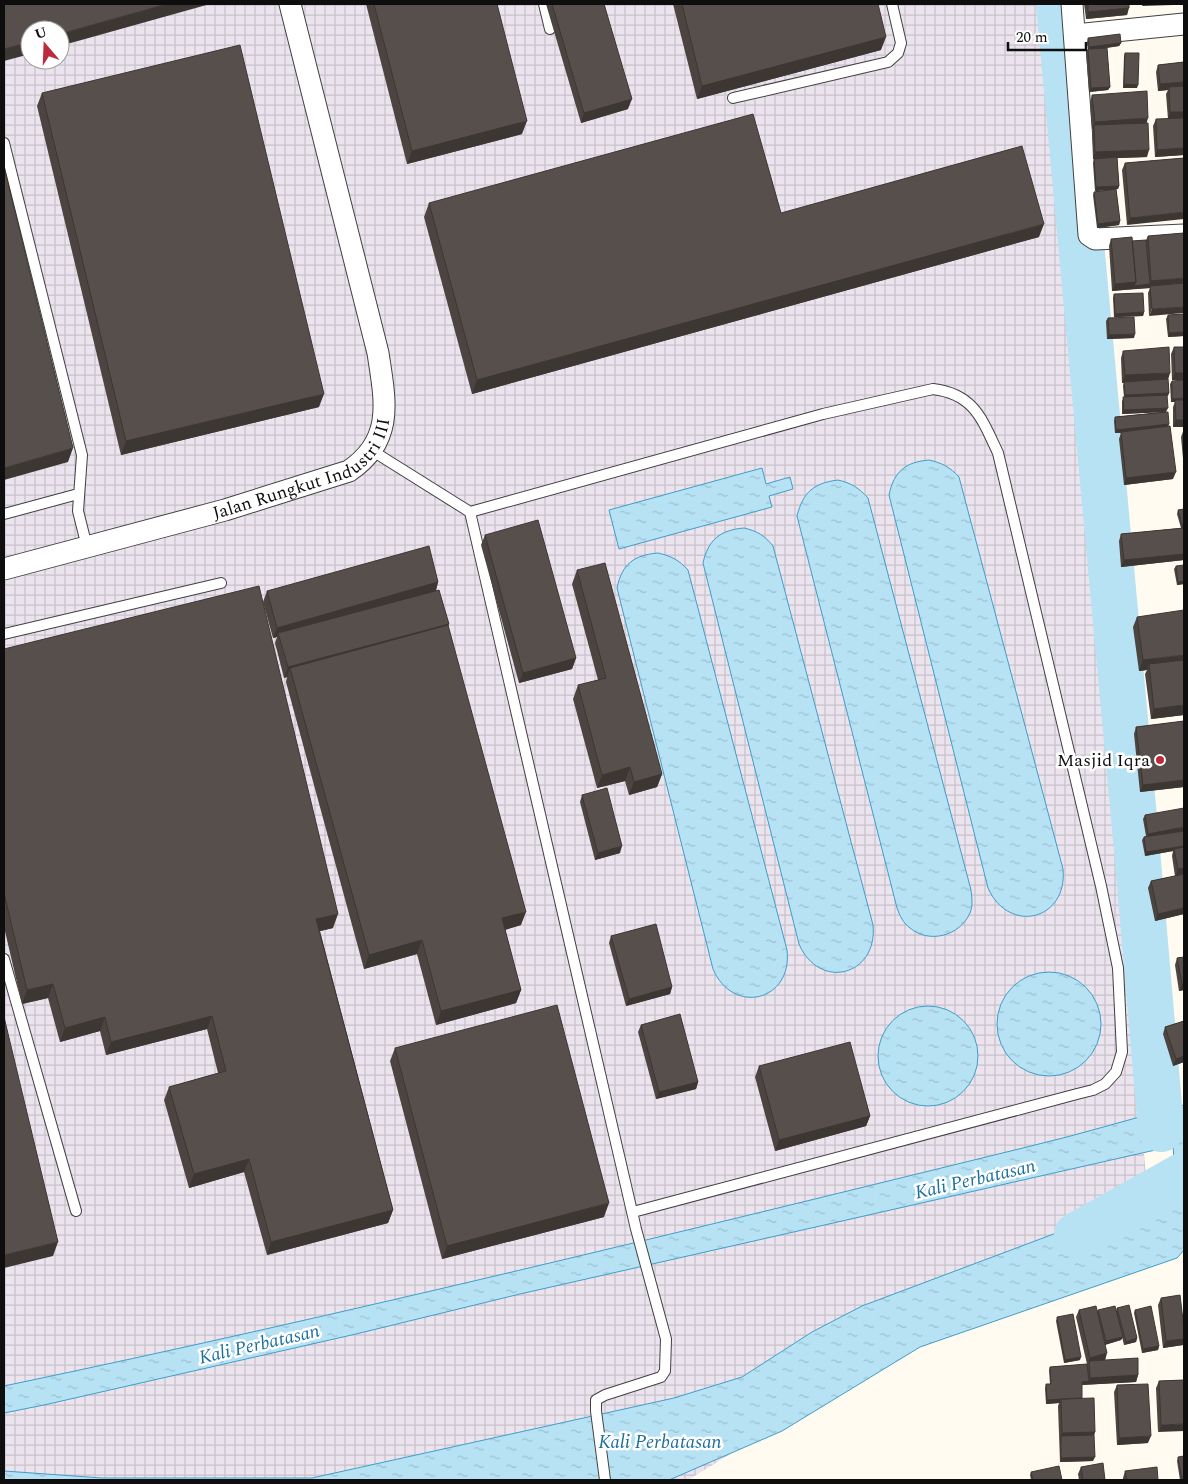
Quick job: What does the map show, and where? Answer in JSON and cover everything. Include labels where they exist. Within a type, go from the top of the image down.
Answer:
[{"type":"street","name":"Jalan Rungkut Industri III","points":[[4,569],[225,510],[348,471],[357,465],[371,450],[384,424],[385,401],[378,353],[290,4]]},
{"type":"street","points":[[1072,4],[1090,235],[1095,239],[1184,234]]},
{"type":"street","points":[[1075,35],[1184,24]]},
{"type":"lane","points":[[544,4],[550,29]]},
{"type":"lane","points":[[733,98],[888,62],[898,53],[901,43],[892,4]]},
{"type":"lane","points":[[4,143],[82,455],[78,511],[87,547]]},
{"type":"lane","points":[[470,512],[823,414],[932,389],[948,391],[962,398],[978,413],[998,453],[1101,886],[1118,968],[1122,1044],[1122,1052],[1116,1072],[1105,1084],[1077,1094],[633,1212]]},
{"type":"lane","points":[[371,450],[470,512],[636,1229],[666,1339],[665,1371],[661,1377],[605,1395],[596,1400],[605,1480]]},
{"type":"lane","points":[[4,514],[78,494]]},
{"type":"lane","points":[[4,634],[220,583]]},
{"type":"lane","points":[[4,959],[76,1211]]},
{"type":"shaded area","points":[[4,4],[1043,4],[1148,1199],[688,1480],[4,1480]]},
{"type":"water","points":[[929,460],[946,466],[959,477],[1063,869],[1062,886],[1056,900],[1047,910],[1035,915],[1022,916],[1009,912],[997,903],[988,888],[889,495],[894,480],[902,469],[914,463]]},
{"type":"water","points":[[762,468],[766,484],[790,477],[793,489],[769,496],[772,507],[619,549],[609,510]]},
{"type":"water","points":[[838,480],[854,486],[868,498],[971,890],[972,908],[970,913],[959,927],[943,935],[926,936],[918,933],[905,924],[897,908],[797,516],[806,495],[811,490],[816,486]]},
{"type":"water","points":[[744,528],[760,534],[773,546],[873,925],[872,942],[866,956],[857,966],[845,971],[833,972],[820,968],[808,959],[799,944],[703,563],[708,548],[716,538],[728,531]]},
{"type":"water","points":[[658,553],[674,559],[688,570],[787,950],[786,967],[781,981],[771,991],[760,996],[747,997],[734,993],[722,984],[713,969],[617,588],[622,573],[630,562],[642,556]]},
{"type":"water","points":[[1049,972],[1069,976],[1086,987],[1097,1004],[1101,1024],[1097,1044],[1086,1061],[1069,1072],[1049,1076],[1029,1072],[1012,1061],[1001,1044],[997,1024],[1001,1004],[1012,987],[1029,976]]},
{"type":"water","points":[[928,1006],[947,1009],[964,1020],[975,1037],[978,1056],[975,1075],[964,1092],[947,1103],[928,1106],[909,1103],[892,1092],[881,1075],[878,1056],[881,1037],[892,1020],[909,1009]]},
{"type":"water","name":"Kali Perbatasan","points":[[1184,1105],[1184,1250],[1177,1258],[920,1347],[782,1431],[669,1480],[4,1480],[4,1471],[102,1478],[312,1478],[674,1398],[742,1377],[812,1332],[862,1306],[1176,1188],[1173,1146],[4,1413],[4,1386],[262,1330],[775,1209],[1050,1141]]},
{"type":"building","points":[[4,4],[167,4],[70,31],[70,20],[20,20],[20,45],[4,49]]},
{"type":"building","points":[[374,4],[497,4],[527,121],[412,151]]},
{"type":"building","points":[[552,4],[604,4],[632,99],[584,113]]},
{"type":"building","points":[[682,4],[878,4],[886,37],[702,86]]},
{"type":"building","points":[[1088,4],[1129,4],[1129,8],[1088,12]]},
{"type":"building","points":[[1120,34],[1121,43],[1089,47],[1088,38]]},
{"type":"building","points":[[240,45],[324,394],[126,441],[42,93]]},
{"type":"building","points":[[1107,48],[1110,87],[1091,88],[1088,49]]},
{"type":"building","points":[[1125,53],[1139,53],[1138,85],[1124,84]]},
{"type":"building","points":[[1184,62],[1184,82],[1160,84],[1158,65]]},
{"type":"building","points":[[1184,86],[1184,112],[1170,112],[1169,87]]},
{"type":"building","points":[[1147,91],[1148,118],[1095,122],[1092,95]]},
{"type":"building","points":[[753,114],[781,213],[1022,146],[1044,224],[477,380],[429,203]]},
{"type":"building","points":[[1184,118],[1184,148],[1157,150],[1156,119]]},
{"type":"building","points":[[1148,123],[1149,150],[1095,152],[1094,125]]},
{"type":"building","points":[[1117,157],[1119,186],[1096,187],[1094,159]]},
{"type":"building","points":[[1184,158],[1184,212],[1130,218],[1125,163]]},
{"type":"building","points":[[4,167],[73,448],[4,468]]},
{"type":"building","points":[[1116,189],[1120,221],[1098,224],[1094,192]]},
{"type":"building","points":[[1184,233],[1184,278],[1151,281],[1148,236]]},
{"type":"building","points":[[1132,237],[1136,282],[1115,284],[1111,239]]},
{"type":"building","points":[[1146,240],[1150,284],[1134,286],[1136,282],[1132,241]]},
{"type":"building","points":[[1184,283],[1184,307],[1152,309],[1150,286]]},
{"type":"building","points":[[1143,293],[1144,312],[1115,314],[1114,294]]},
{"type":"building","points":[[1184,314],[1184,332],[1169,333],[1168,315]]},
{"type":"building","points":[[1134,317],[1135,334],[1109,335],[1108,318]]},
{"type":"building","points":[[1169,347],[1170,373],[1125,375],[1123,351]]},
{"type":"building","points":[[1174,347],[1184,347],[1184,373],[1175,373]]},
{"type":"building","points":[[1168,379],[1169,393],[1125,395],[1124,382]]},
{"type":"building","points":[[1184,380],[1184,398],[1172,399],[1172,381]]},
{"type":"building","points":[[1167,395],[1168,408],[1124,410],[1123,397]]},
{"type":"building","points":[[1175,400],[1184,400],[1184,420],[1176,420]]},
{"type":"building","points":[[1168,412],[1169,424],[1116,430],[1115,417]]},
{"type":"building","points":[[1170,426],[1176,472],[1126,478],[1121,432]]},
{"type":"building","points":[[1184,509],[1184,528],[1183,528],[1178,510]]},
{"type":"building","points":[[538,520],[576,658],[523,673],[485,535]]},
{"type":"building","points":[[1184,528],[1184,554],[1124,560],[1121,534]]},
{"type":"building","points":[[429,546],[438,582],[277,628],[267,591]]},
{"type":"building","points":[[605,563],[662,774],[634,782],[630,767],[602,775],[578,685],[606,678],[577,570]]},
{"type":"building","points":[[1184,565],[1184,581],[1178,582],[1176,566]]},
{"type":"building","points":[[259,586],[338,914],[316,919],[393,1210],[271,1242],[249,1159],[194,1174],[169,1087],[226,1071],[212,1016],[111,1042],[105,1017],[65,1028],[53,984],[27,990],[4,893],[4,649]]},
{"type":"building","points":[[439,590],[449,624],[288,667],[278,633]]},
{"type":"building","points":[[1184,610],[1184,655],[1143,660],[1137,617]]},
{"type":"building","points":[[448,625],[526,912],[502,918],[521,990],[441,1011],[422,940],[369,955],[290,668]]},
{"type":"building","points":[[1184,660],[1184,705],[1154,709],[1149,664]]},
{"type":"building","name":"Masjid Iqra","points":[[1184,721],[1184,780],[1143,785],[1136,727]]},
{"type":"building","points":[[607,788],[622,846],[598,853],[582,795]]},
{"type":"building","points":[[1184,808],[1184,827],[1148,834],[1145,815]]},
{"type":"building","points":[[1184,831],[1184,846],[1146,852],[1144,837]]},
{"type":"building","points":[[1184,847],[1184,868],[1178,869],[1174,849]]},
{"type":"building","points":[[1184,874],[1184,908],[1158,914],[1151,881]]},
{"type":"building","points":[[656,924],[672,987],[629,999],[611,936]]},
{"type":"building","points":[[1184,957],[1184,984],[1182,984],[1177,958]]},
{"type":"building","points":[[557,1005],[609,1203],[447,1246],[395,1048]]},
{"type":"building","points":[[680,1014],[698,1082],[659,1092],[641,1025]]},
{"type":"building","points":[[4,1017],[58,1242],[4,1255]]},
{"type":"building","points":[[1184,1021],[1184,1056],[1176,1059],[1165,1027]]},
{"type":"building","points":[[850,1042],[870,1116],[779,1140],[759,1066]]},
{"type":"building","points":[[1180,1295],[1184,1339],[1166,1341],[1161,1298]]},
{"type":"building","points":[[1129,1305],[1137,1338],[1126,1342],[1117,1308]]},
{"type":"building","points":[[1096,1306],[1107,1353],[1090,1358],[1079,1310]]},
{"type":"building","points":[[1115,1306],[1123,1337],[1106,1341],[1098,1310]]},
{"type":"building","points":[[1151,1306],[1159,1346],[1143,1349],[1135,1310]]},
{"type":"building","points":[[1073,1314],[1081,1357],[1065,1360],[1057,1317]]},
{"type":"building","points":[[1138,1358],[1138,1375],[1090,1378],[1089,1361]]},
{"type":"building","points":[[1087,1364],[1089,1381],[1082,1382],[1082,1398],[1047,1400],[1046,1384],[1051,1384],[1050,1367]]},
{"type":"building","points":[[1184,1380],[1184,1424],[1161,1425],[1159,1381]]},
{"type":"building","points":[[1148,1384],[1151,1436],[1119,1438],[1117,1385]]},
{"type":"building","points":[[1094,1398],[1095,1432],[1062,1433],[1061,1399]]},
{"type":"building","points":[[1094,1435],[1095,1457],[1061,1458],[1061,1436]]},
{"type":"building","points":[[1184,1456],[1184,1480],[1182,1480],[1178,1457]]},
{"type":"building","points":[[1103,1463],[1105,1480],[1083,1480],[1081,1467]]},
{"type":"building","points":[[1059,1466],[1062,1480],[1033,1480],[1031,1472]]},
{"type":"building","points":[[1157,1467],[1158,1480],[1127,1480],[1125,1471]]},
{"type":"waterway","points":[[1059,4],[1161,1129]]},
{"type":"waterway","name":"Kali Perbatasan","points":[[1077,1235],[1184,1175]]},
{"type":"place","name":"Masjid Iqra","points":[[1160,760]]}]
